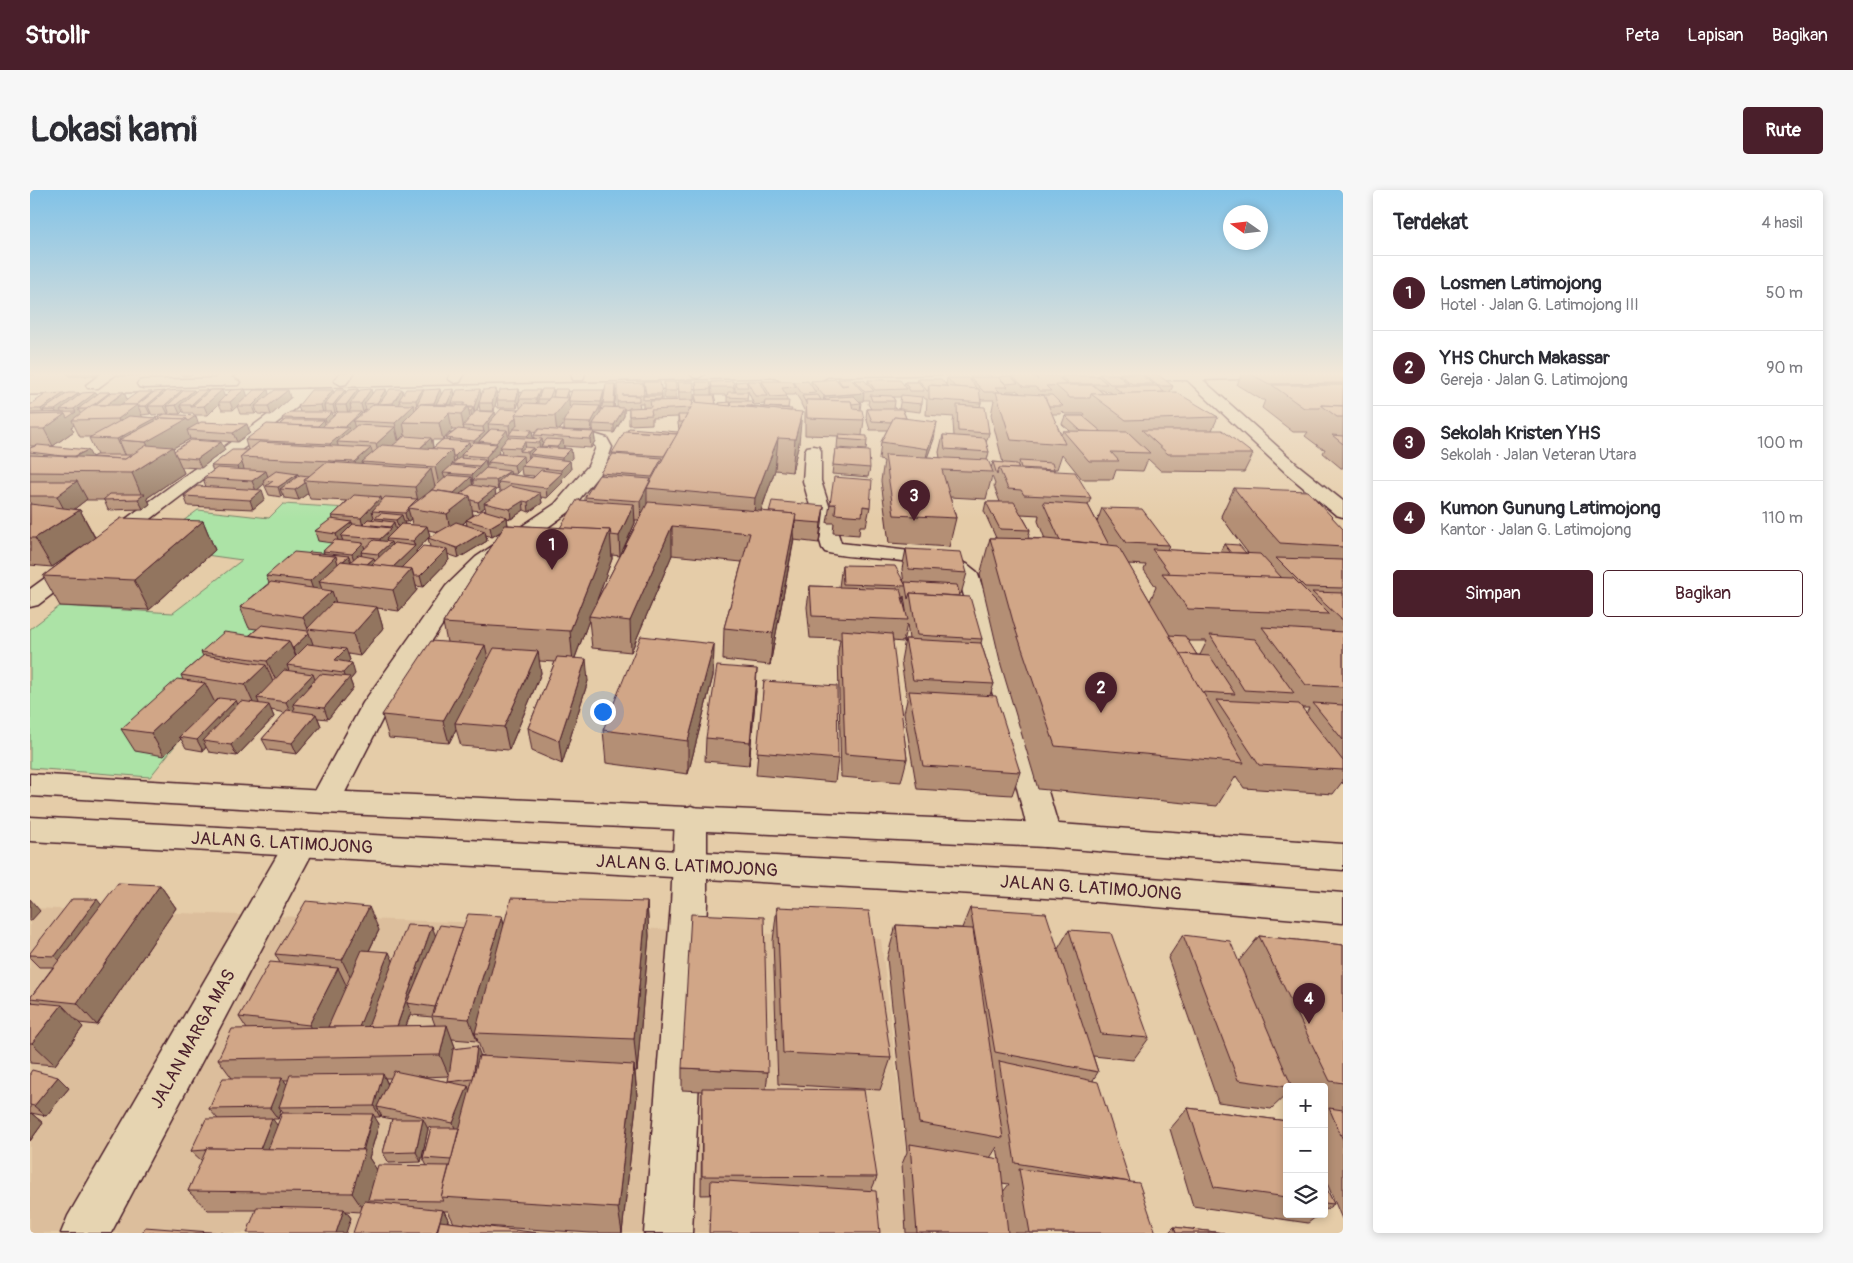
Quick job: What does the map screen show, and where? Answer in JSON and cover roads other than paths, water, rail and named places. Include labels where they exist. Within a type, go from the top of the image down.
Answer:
[{"type":"main road","points":[[30,600],[268,422]]},
{"type":"main road","points":[[1241,422],[1292,469],[1343,511]]},
{"type":"main road","name":"JALAN MARGA MAS","points":[[84,1233],[325,802],[377,703],[454,591],[484,562],[562,508],[596,467],[604,447],[601,441],[520,436],[458,437],[435,442],[382,442]]},
{"type":"main road","points":[[243,440],[272,440]]},
{"type":"main road","points":[[813,451],[812,481],[832,548],[941,561],[965,570],[970,577],[999,664],[1045,835]]},
{"type":"main road","points":[[30,785],[325,802],[1045,835],[1343,857]]},
{"type":"main road","points":[[668,1233],[689,904],[691,818]]},
{"type":"main road","name":"JALAN G. LATIMOJONG","points":[[30,829],[1062,885],[1343,908]]},
{"type":"place","name":"Sekolah Kristen YHS","points":[[914,521]]},
{"type":"place","name":"Losmen Latimojong","points":[[552,570]]},
{"type":"place","name":"YHS Church Makassar","points":[[1101,713]]},
{"type":"place","name":"Kumon Gunung Latimojong","points":[[1309,1024]]}]
